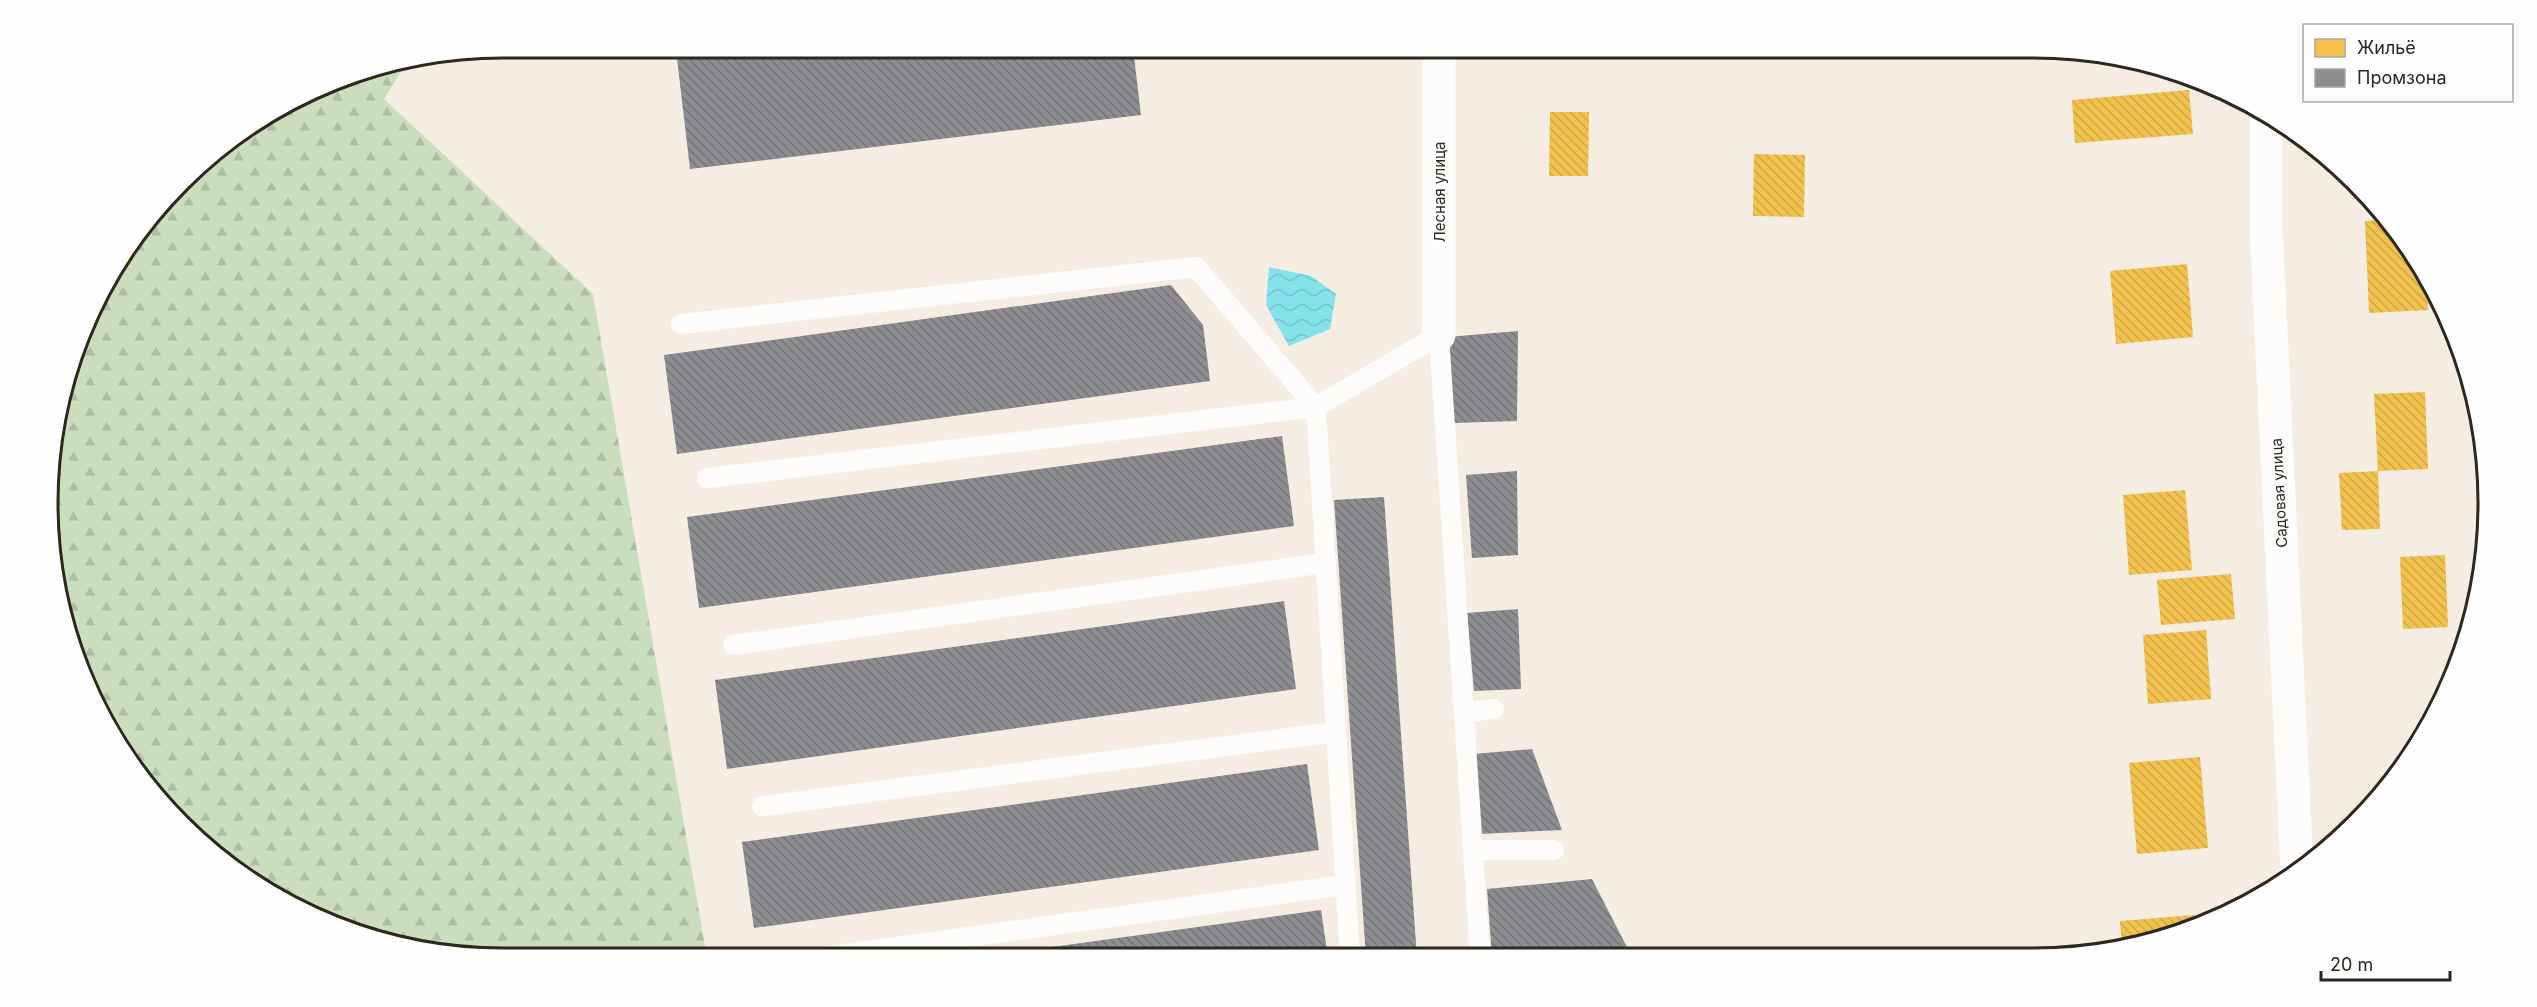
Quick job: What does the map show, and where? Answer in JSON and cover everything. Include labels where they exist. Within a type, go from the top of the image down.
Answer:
[{"type":"street","name":"Лесная улица","points":[[1439,58],[1439,335]]},
{"type":"street","name":"Садовая улица","points":[[2266,124],[2266,239],[2297,862]]},
{"type":"lane","points":[[681,324],[1196,267],[1316,407],[1349,948]]},
{"type":"lane","points":[[707,478],[1316,407],[1439,335],[1479,948]]},
{"type":"lane","points":[[733,645],[1325,563]]},
{"type":"lane","points":[[1464,712],[1494,709]]},
{"type":"lane","points":[[762,806],[1335,732]]},
{"type":"lane","points":[[1473,850],[1554,850]]},
{"type":"lane","points":[[888,948],[1345,885]]},
{"type":"green space","points":[[402,71],[384,99],[593,294],[705,948],[474,948],[417,940],[360,925],[333,915],[256,874],[210,838],[189,818],[169,797],[133,751],[92,674],[82,647],[67,590],[62,562],[58,504],[62,445],[67,417],[82,360],[92,333],[133,256],[169,210],[210,169],[256,133],[307,104],[360,82]]},
{"type":"water","points":[[1269,267],[1311,276],[1336,294],[1330,329],[1289,346],[1266,305]]},
{"type":"building: Жильё","points":[[2189,90],[2193,134],[2075,143],[2072,100]]},
{"type":"building: Жильё","points":[[1550,112],[1589,112],[1588,176],[1549,176]]},
{"type":"building: Жильё","points":[[1754,154],[1805,155],[1804,217],[1753,216]]},
{"type":"building: Жильё","points":[[2377,220],[2404,256],[2427,296],[2428,310],[2369,313],[2365,221]]},
{"type":"building: Жильё","points":[[2187,264],[2193,337],[2116,344],[2110,271]]},
{"type":"building: Жильё","points":[[2425,392],[2428,469],[2378,471],[2374,394]]},
{"type":"building: Жильё","points":[[2378,471],[2380,529],[2342,530],[2339,473]]},
{"type":"building: Жильё","points":[[2185,490],[2192,570],[2129,575],[2123,495]]},
{"type":"building: Жильё","points":[[2445,555],[2448,627],[2403,629],[2400,557]]},
{"type":"building: Жильё","points":[[2231,574],[2235,619],[2161,625],[2157,580]]},
{"type":"building: Жильё","points":[[2206,630],[2211,699],[2148,704],[2143,635]]},
{"type":"building: Жильё","points":[[2200,757],[2208,848],[2137,854],[2129,763]]},
{"type":"building: Жильё","points":[[2194,915],[2194,919],[2121,940],[2120,921]]},
{"type":"building: Промзона","points":[[677,58],[1134,58],[1141,115],[690,169]]},
{"type":"building: Промзона","points":[[1171,285],[1203,325],[1210,381],[677,454],[664,355]]},
{"type":"building: Промзона","points":[[1518,331],[1517,421],[1454,423],[1447,337]]},
{"type":"building: Промзона","points":[[1282,436],[1294,526],[699,608],[687,517]]},
{"type":"building: Промзона","points":[[1517,471],[1518,555],[1472,558],[1466,475]]},
{"type":"building: Промзона","points":[[1384,497],[1416,948],[1365,948],[1334,500]]},
{"type":"building: Промзона","points":[[1284,601],[1296,689],[727,769],[715,680]]},
{"type":"building: Промзона","points":[[1518,609],[1521,689],[1474,691],[1467,613]]},
{"type":"building: Промзона","points":[[1532,749],[1562,830],[1479,834],[1473,754]]},
{"type":"building: Промзона","points":[[1307,764],[1319,850],[754,928],[742,842]]},
{"type":"building: Промзона","points":[[1592,879],[1627,948],[1491,948],[1487,889]]},
{"type":"building: Промзона","points":[[1321,910],[1327,948],[1044,948]]}]
